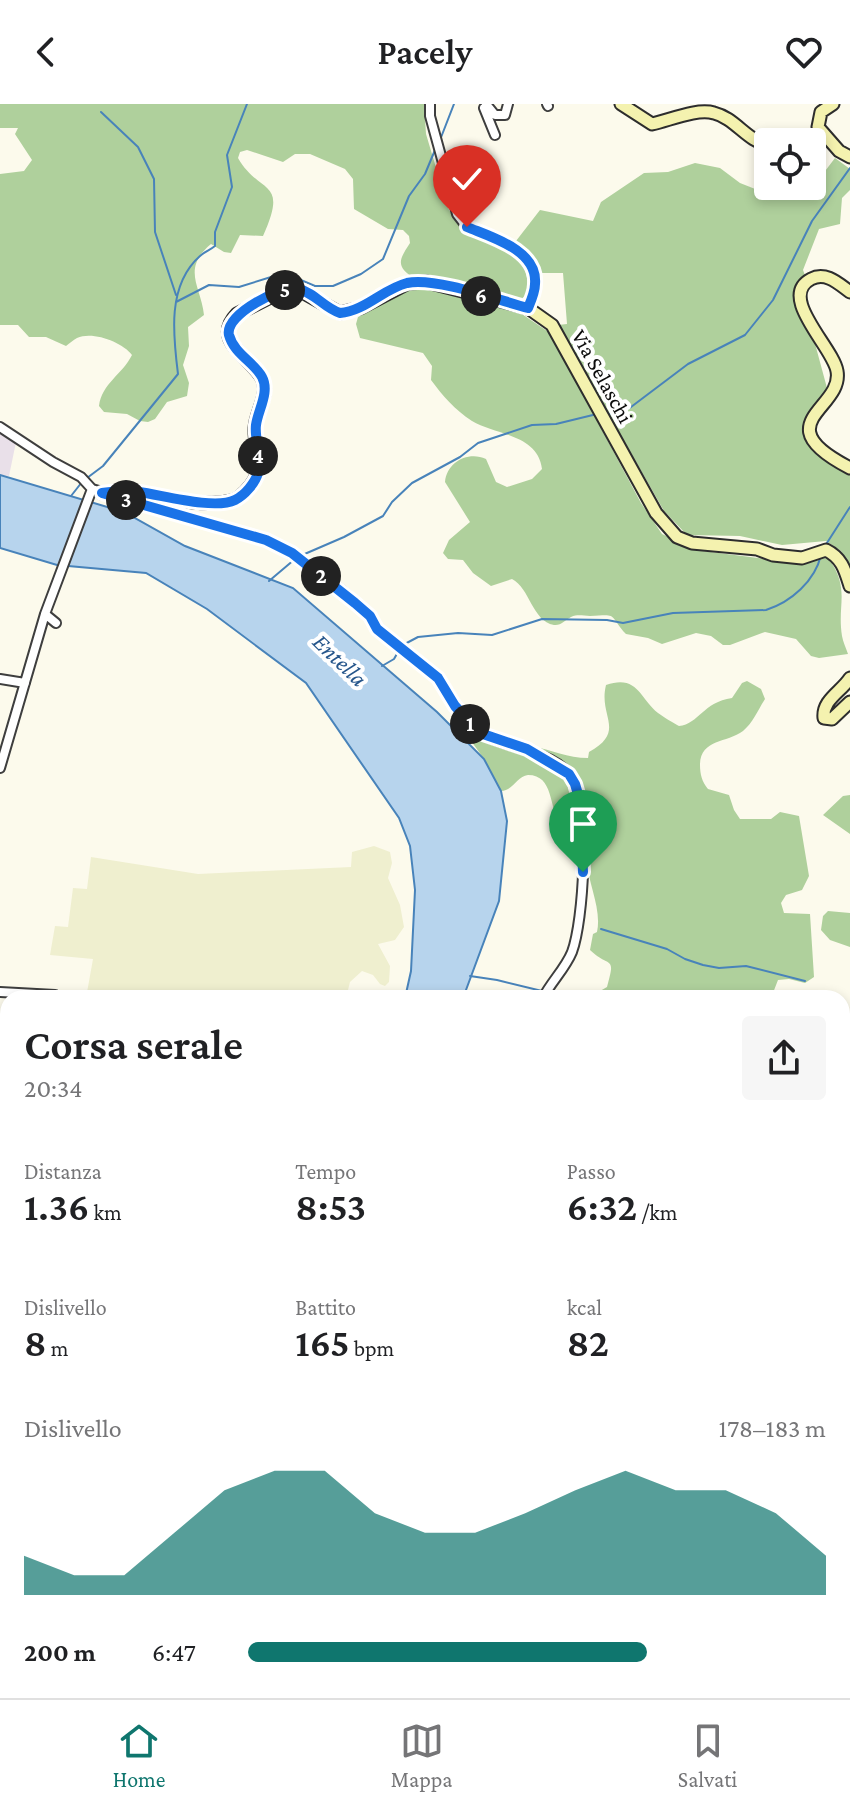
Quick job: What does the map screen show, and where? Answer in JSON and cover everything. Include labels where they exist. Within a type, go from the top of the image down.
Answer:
[{"type":"street","points":[[430,104],[430,116],[457,214],[467,227],[521,252],[536,282],[528,308]]},
{"type":"street","points":[[484,104],[495,115],[505,115],[508,104]]},
{"type":"street","points":[[484,104],[495,135]]},
{"type":"street","points":[[621,104],[652,124],[704,112],[714,113],[754,140]]},
{"type":"street","points":[[818,128],[821,112],[833,104]]},
{"type":"street","points":[[826,137],[850,157]]},
{"type":"street","points":[[850,292],[830,279],[817,277],[805,284],[799,296],[802,309],[832,358],[837,372],[835,388],[811,420],[810,431],[819,448],[850,468]]},
{"type":"street","name":"Via Selaschi","points":[[95,492],[135,492],[210,502],[238,499],[253,484],[260,470],[255,426],[265,390],[262,377],[240,355],[229,337],[229,326],[237,314],[284,290],[295,288],[340,313],[360,308],[402,285],[427,282],[528,308],[552,325],[656,513],[677,537],[692,543],[747,548],[802,558],[826,550],[836,555],[844,566],[850,586]]},
{"type":"street","points":[[0,427],[81,477],[95,492],[266,540],[292,553],[355,603],[370,616],[377,629],[438,678],[455,706],[480,733],[527,749],[569,774],[580,801],[581,900],[572,951],[548,990]]},
{"type":"street","points":[[0,768],[46,612],[95,492]]},
{"type":"street","points":[[46,612],[56,623]]},
{"type":"street","points":[[850,678],[828,701],[823,716],[827,720],[832,719],[850,702]]},
{"type":"street","points":[[0,679],[25,683]]},
{"type":"shaded area","points":[[0,430],[16,442],[9,476],[0,475]]},
{"type":"green space","points":[[0,104],[424,104],[426,134],[448,208],[471,233],[516,255],[525,269],[528,292],[519,302],[415,279],[404,270],[401,262],[410,243],[409,236],[403,230],[388,229],[354,209],[353,179],[345,169],[310,154],[295,154],[283,162],[247,150],[240,152],[238,158],[272,196],[270,218],[263,236],[240,235],[231,253],[211,244],[197,262],[195,278],[204,315],[188,327],[189,346],[183,365],[189,383],[187,396],[167,402],[155,419],[148,422],[127,414],[104,412],[99,406],[101,398],[132,355],[127,350],[107,339],[91,336],[77,338],[66,346],[46,337],[29,337],[18,325],[0,325],[0,174],[24,171],[32,160],[15,134],[18,128],[0,128]]},
{"type":"green space","points":[[835,158],[850,169],[850,190],[842,198],[840,224],[819,229],[803,270],[806,278],[800,288],[827,388],[808,415],[806,425],[807,434],[817,450],[850,473],[850,567],[841,551],[826,541],[782,545],[740,536],[687,535],[664,511],[558,325],[567,324],[563,273],[540,273],[516,241],[540,210],[593,221],[601,202],[644,173],[668,172],[695,163],[720,168],[740,183],[754,189],[754,200],[826,200],[826,170]]},
{"type":"green space","points":[[410,289],[433,290],[516,310],[550,333],[641,503],[662,534],[695,550],[782,561],[830,560],[840,580],[842,636],[848,654],[819,658],[811,656],[796,639],[765,632],[730,645],[696,633],[662,644],[626,634],[609,616],[576,616],[554,625],[541,617],[523,589],[512,579],[491,586],[473,573],[463,560],[448,559],[443,553],[449,540],[470,522],[445,482],[454,464],[472,456],[486,459],[496,482],[507,487],[532,479],[542,469],[539,457],[524,442],[481,426],[454,407],[431,380],[432,366],[423,353],[360,338],[356,324],[358,317]]},
{"type":"green space","points":[[747,681],[761,689],[765,699],[743,731],[704,750],[701,775],[708,789],[729,795],[740,819],[771,819],[780,812],[799,816],[809,876],[802,890],[786,895],[781,903],[784,913],[810,914],[814,977],[805,983],[778,980],[774,990],[602,990],[607,987],[611,966],[590,950],[598,923],[588,870],[588,834],[568,828],[559,821],[547,786],[536,776],[524,776],[509,789],[501,791],[469,738],[588,758],[589,752],[607,737],[609,730],[606,685],[617,682],[632,685],[658,713],[679,726],[692,721],[714,704],[732,698],[742,683]]},
{"type":"green space","points":[[850,795],[850,834],[823,815],[843,796]]},
{"type":"green space","points":[[374,846],[390,852],[392,863],[388,878],[400,905],[404,927],[395,940],[378,944],[390,966],[389,982],[385,986],[373,975],[362,971],[350,982],[348,990],[87,990],[93,959],[50,955],[55,926],[68,927],[73,888],[87,889],[91,857],[198,874],[351,867],[352,852]]},
{"type":"green space","points":[[828,911],[850,913],[850,947],[830,940],[821,930],[823,916]]},
{"type":"water","name":"Entella","points":[[0,475],[124,512],[185,546],[293,588],[437,712],[484,759],[501,791],[507,821],[499,901],[466,990],[407,990],[411,971],[415,890],[410,846],[399,818],[306,683],[207,609],[146,573],[57,565],[0,548]]},
{"type":"waterway","points":[[87,478],[103,466],[178,374],[174,327],[177,296],[189,268],[215,246],[215,232],[232,187],[227,155],[247,104]]},
{"type":"waterway","points":[[440,140],[454,104]]},
{"type":"waterway","points":[[101,112],[138,147],[154,179],[155,232],[176,295]]},
{"type":"waterway","points":[[176,302],[209,285],[239,287],[289,275],[315,286],[333,286],[361,274],[383,259],[409,196],[425,174],[435,150]]},
{"type":"waterway","points":[[607,414],[631,407],[688,364],[745,335],[773,300],[812,221],[850,168]]},
{"type":"waterway","points":[[300,556],[383,516],[392,502],[412,483],[460,457],[478,443],[532,425],[556,424],[597,414]]},
{"type":"waterway","points":[[71,496],[82,482]]},
{"type":"waterway","points":[[825,546],[850,507]]},
{"type":"waterway","points":[[401,646],[418,637],[458,633],[492,635],[542,619],[623,623],[673,613],[766,610],[784,602],[801,589],[808,582],[821,555]]},
{"type":"waterway","points":[[269,581],[295,559]]},
{"type":"waterway","name":"Entella","points":[[382,666],[394,659],[398,652]]},
{"type":"waterway","points":[[601,929],[667,949],[703,965],[719,968],[746,966],[805,981]]},
{"type":"waterway","points":[[470,976],[538,990]]},
{"type":"route","points":[[467,227],[521,252],[536,282],[528,308],[427,282],[402,285],[360,308],[340,313],[304,291],[295,288],[284,290],[237,314],[228,331],[240,355],[262,377],[265,390],[255,426],[260,470],[253,484],[238,499],[230,502],[135,492],[102,493],[266,540],[292,553],[355,603],[370,616],[377,629],[438,678],[455,706],[480,733],[527,749],[569,774],[580,801],[583,872]]}]
